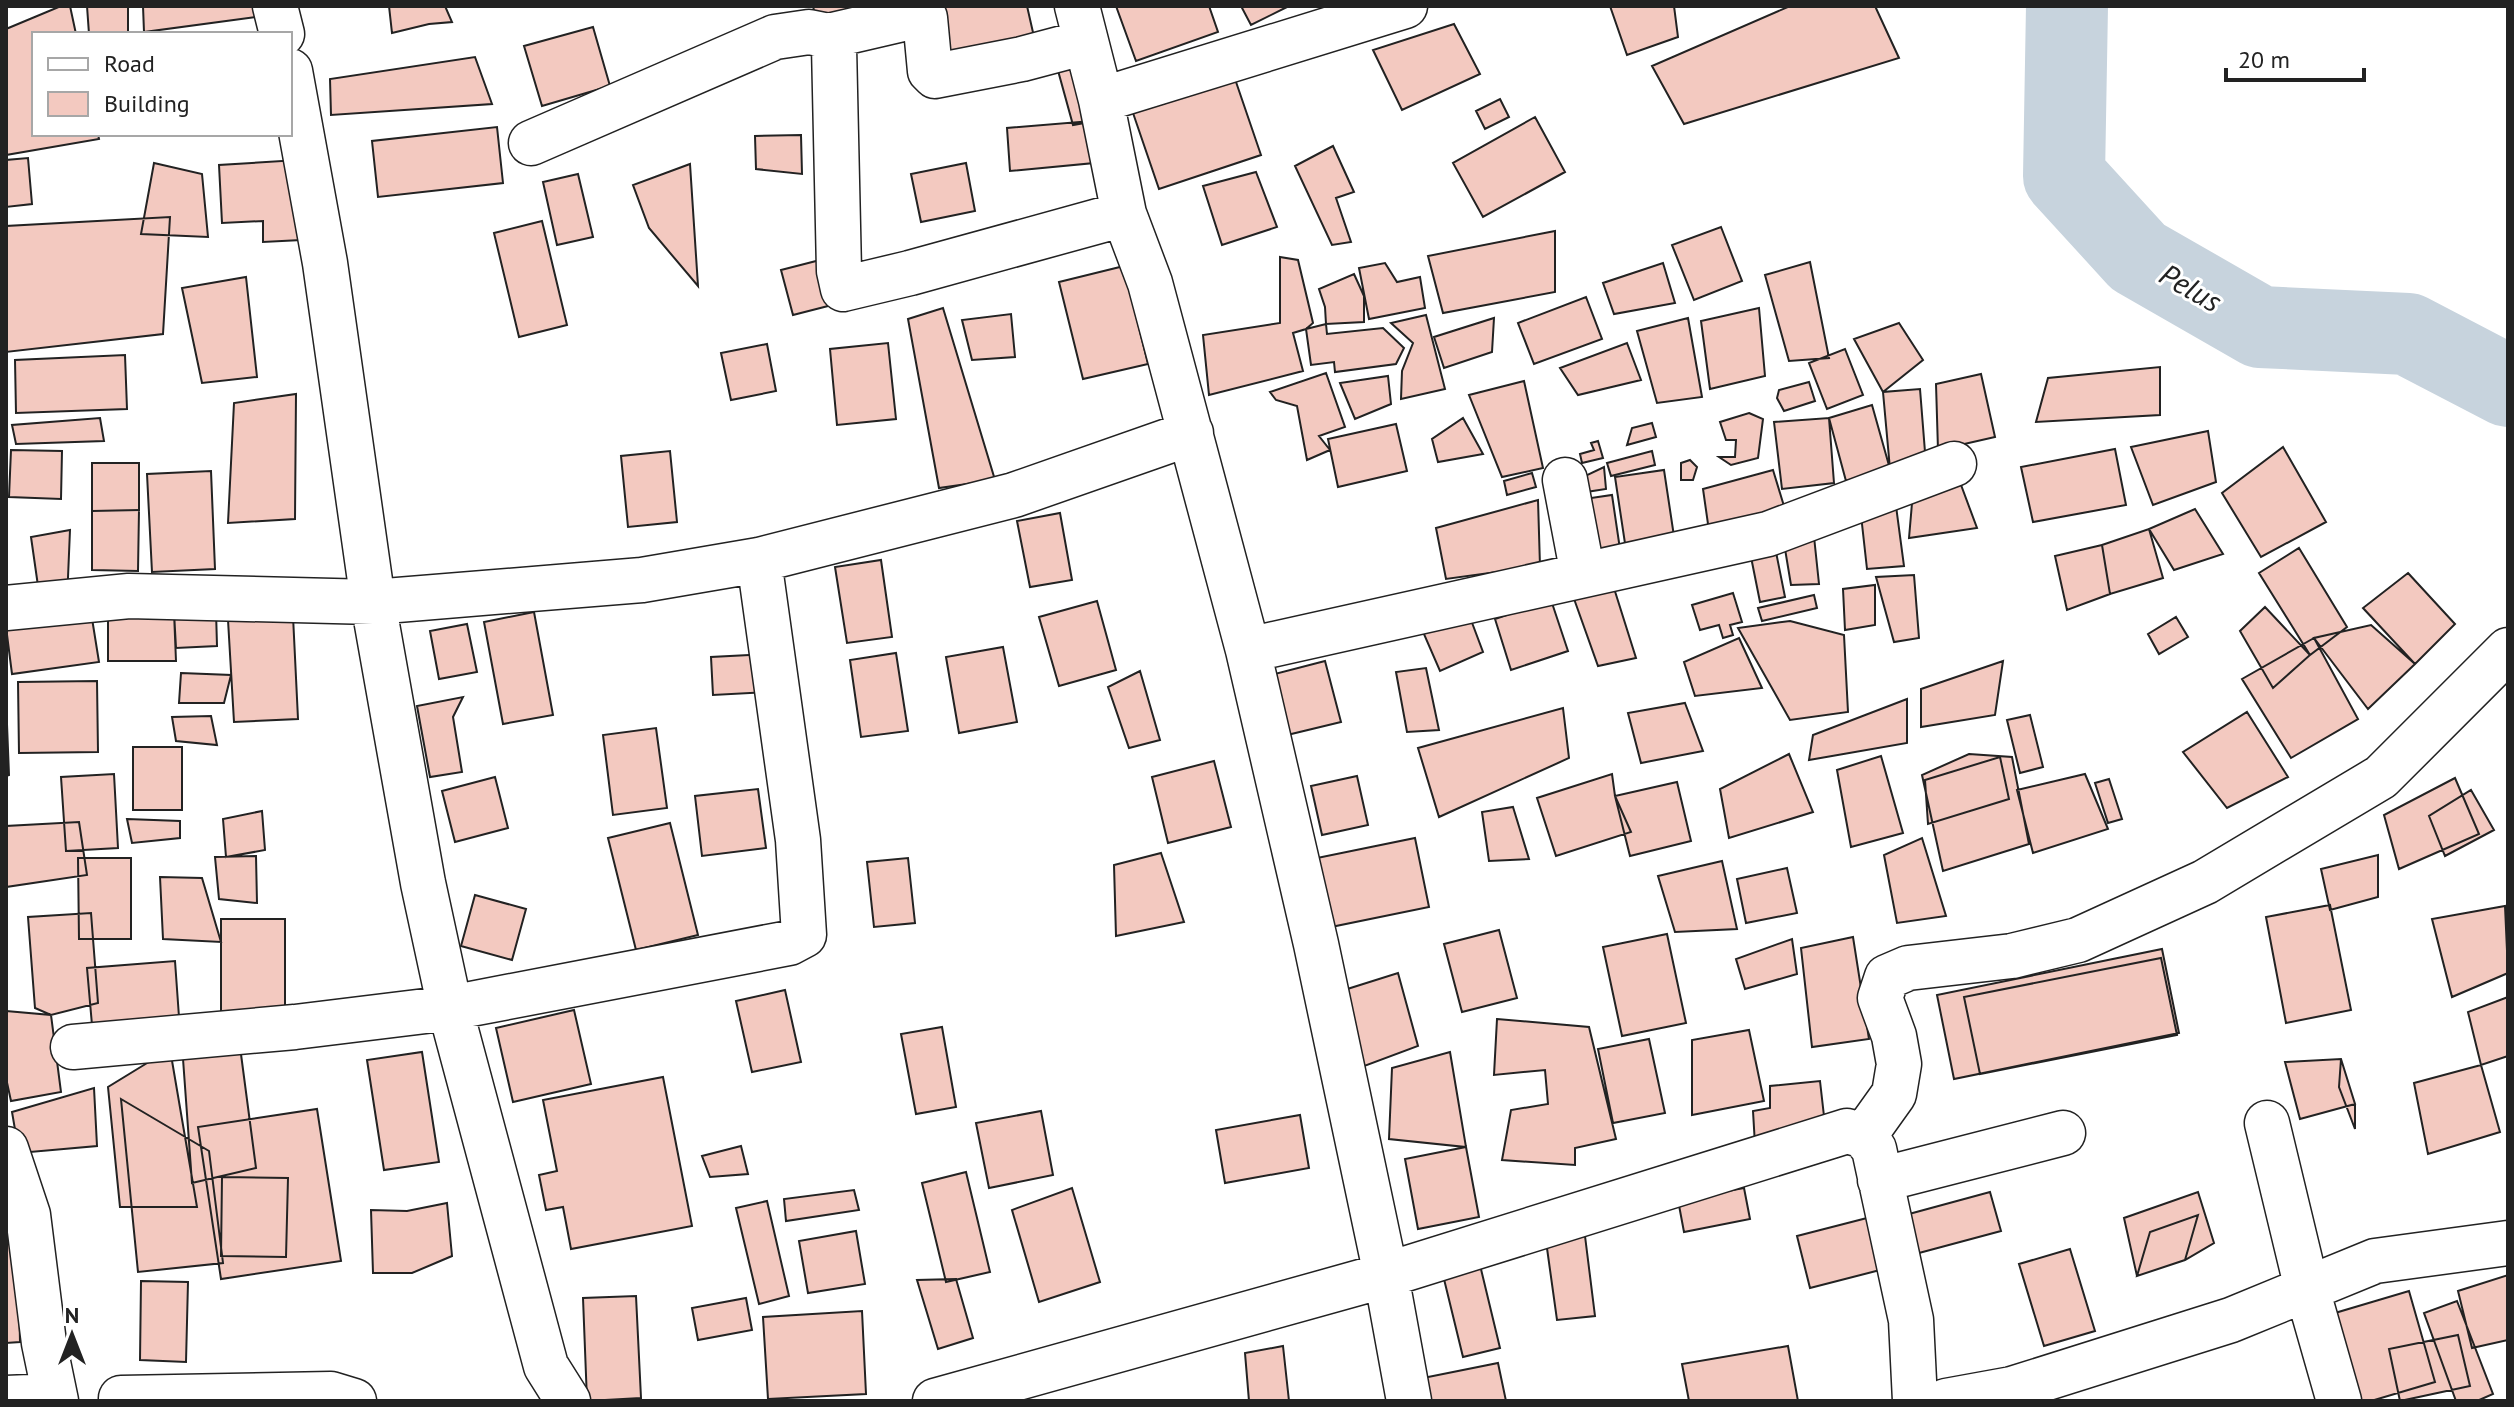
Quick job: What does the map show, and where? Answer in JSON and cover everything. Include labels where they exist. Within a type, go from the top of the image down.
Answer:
[{"type":"street","points":[[275,6],[282,32]]},
{"type":"street","points":[[1101,100],[1405,6]]},
{"type":"street","points":[[531,143],[775,37],[809,32],[829,36],[915,16],[923,17],[930,71],[935,76],[1022,59],[1081,24],[1101,100],[1124,214],[1150,283],[1248,650],[1316,944],[1386,1275],[1409,1401]]},
{"type":"street","points":[[829,36],[834,46],[836,73],[839,271],[843,289],[1124,214]]},
{"type":"street","points":[[292,82],[325,263],[373,602],[423,883],[450,1008],[546,1366],[562,1400]]},
{"type":"street","points":[[6,608],[129,596],[373,602],[642,580],[759,560],[1014,495],[1191,433]]},
{"type":"street","points":[[1248,650],[1768,534],[1954,464]]},
{"type":"street","points":[[1565,480],[1583,575]]},
{"type":"street","points":[[73,1047],[295,1027],[450,1008],[789,943],[804,935],[798,840],[759,560]]},
{"type":"street","points":[[1864,1136],[1894,1094],[1899,1064],[1894,1036],[1880,998],[1887,977],[1908,968],[2012,956],[2078,940],[2205,882],[2381,777],[2508,650]]},
{"type":"street","points":[[2267,1123],[2307,1289],[2339,1401]]},
{"type":"street","points":[[935,1401],[1386,1275],[1847,1131],[1864,1136],[1874,1149],[1911,1320],[1915,1401]]},
{"type":"street","points":[[1880,1180],[2063,1133]]},
{"type":"street","points":[[6,1149],[28,1215],[44,1343],[55,1398],[6,1398]]},
{"type":"street","points":[[1946,1401],[2012,1389],[2231,1320],[2375,1261],[2508,1243]]},
{"type":"street","points":[[121,1398],[331,1394],[354,1401]]},
{"type":"building","points":[[61,6],[70,6],[76,32],[32,32],[32,136],[98,136],[99,139],[6,155],[6,29]]},
{"type":"building","points":[[87,6],[128,6],[128,32],[89,32]]},
{"type":"building","points":[[143,6],[254,6],[256,17],[144,32]]},
{"type":"building","points":[[389,6],[445,6],[452,22],[392,33]]},
{"type":"building","points":[[813,6],[870,6],[818,29]]},
{"type":"building","points":[[934,6],[1027,6],[1037,50],[948,70]]},
{"type":"building","points":[[1116,6],[1209,6],[1218,32],[1136,61]]},
{"type":"building","points":[[1241,6],[1289,6],[1251,25]]},
{"type":"building","points":[[1610,6],[1674,6],[1678,37],[1627,55]]},
{"type":"building","points":[[1790,6],[1875,6],[1899,58],[1684,124],[1652,66]]},
{"type":"building","points":[[1454,24],[1480,74],[1402,110],[1373,50]]},
{"type":"building","points":[[593,27],[610,86],[542,106],[524,46]]},
{"type":"building","points":[[1078,53],[1096,121],[1073,125],[1054,56]]},
{"type":"building","points":[[475,57],[492,104],[331,115],[330,79]]},
{"type":"building","points":[[1235,79],[1261,155],[1159,189],[1133,113]]},
{"type":"building","points":[[1500,99],[1509,117],[1485,129],[1476,111]]},
{"type":"building","points":[[1535,117],[1565,172],[1483,217],[1453,163]]},
{"type":"building","points":[[1091,121],[1094,163],[1010,171],[1007,128]]},
{"type":"building","points":[[497,127],[503,183],[378,197],[372,141]]},
{"type":"building","points":[[801,135],[802,174],[756,169],[755,136]]},
{"type":"building","points":[[1333,146],[1354,192],[1336,198],[1351,242],[1332,245],[1295,166]]},
{"type":"building","points":[[28,158],[32,204],[6,207],[6,160]]},
{"type":"building","points":[[298,160],[301,240],[263,242],[263,221],[222,223],[219,165]]},
{"type":"building","points":[[154,163],[202,174],[208,237],[141,234]]},
{"type":"building","points":[[966,163],[975,211],[921,222],[911,174]]},
{"type":"building","points":[[690,164],[698,286],[649,228],[633,185]]},
{"type":"building","points":[[1256,172],[1277,227],[1222,245],[1203,186]]},
{"type":"building","points":[[578,174],[593,237],[557,245],[543,182]]},
{"type":"building","points":[[170,217],[163,334],[6,352],[6,226]]},
{"type":"building","points":[[542,221],[567,325],[519,337],[494,233]]},
{"type":"building","points":[[1721,227],[1742,281],[1694,300],[1672,245]]},
{"type":"building","points":[[1555,231],[1555,292],[1443,313],[1428,256]]},
{"type":"building","points":[[1280,257],[1298,260],[1313,323],[1293,333],[1303,371],[1209,395],[1203,335],[1280,323]]},
{"type":"building","points":[[820,260],[832,305],[793,315],[781,270]]},
{"type":"building","points":[[1810,262],[1829,358],[1789,361],[1765,275]]},
{"type":"building","points":[[1385,263],[1397,282],[1420,277],[1425,308],[1369,319],[1359,268]]},
{"type":"building","points":[[1663,263],[1675,303],[1614,314],[1603,283]]},
{"type":"building","points":[[1124,266],[1148,364],[1083,379],[1059,282]]},
{"type":"building","points":[[1354,274],[1364,296],[1364,322],[1326,324],[1319,289]]},
{"type":"building","points":[[246,277],[257,377],[202,383],[182,288]]},
{"type":"building","points":[[1586,297],[1602,339],[1534,364],[1518,323]]},
{"type":"building","points":[[943,308],[995,480],[939,488],[908,319]]},
{"type":"building","points":[[1759,308],[1765,376],[1710,389],[1701,321]]},
{"type":"building","points":[[1011,314],[1015,357],[972,360],[962,320]]},
{"type":"building","points":[[1426,315],[1445,389],[1401,399],[1402,371],[1413,343],[1391,323]]},
{"type":"building","points":[[1494,318],[1492,352],[1444,368],[1434,337]]},
{"type":"building","points":[[1688,318],[1702,397],[1657,403],[1637,331]]},
{"type":"building","points":[[1899,323],[1923,360],[1883,392],[1854,339]]},
{"type":"building","points":[[1326,324],[1327,334],[1383,328],[1404,348],[1396,364],[1335,372],[1334,362],[1311,365],[1306,329]]},
{"type":"building","points":[[888,343],[896,419],[837,425],[830,349]]},
{"type":"building","points":[[1627,343],[1641,380],[1578,395],[1560,368]]},
{"type":"building","points":[[767,344],[776,391],[731,400],[721,353]]},
{"type":"building","points":[[1845,349],[1863,395],[1827,409],[1809,363]]},
{"type":"building","points":[[125,355],[127,409],[16,413],[15,360]]},
{"type":"building","points":[[2160,367],[2160,415],[2036,422],[2048,378]]},
{"type":"building","points":[[1326,373],[1345,427],[1319,436],[1330,450],[1307,460],[1297,406],[1276,400],[1270,392]]},
{"type":"building","points":[[1981,374],[1995,437],[1938,450],[1936,384]]},
{"type":"building","points":[[1388,376],[1391,404],[1355,419],[1340,383]]},
{"type":"building","points":[[1524,381],[1543,468],[1502,477],[1469,395]]},
{"type":"building","points":[[1809,382],[1815,401],[1784,411],[1777,398],[1779,390]]},
{"type":"building","points":[[1920,389],[1925,452],[1890,469],[1883,392]]},
{"type":"building","points":[[296,394],[295,519],[228,523],[234,403]]},
{"type":"building","points":[[1872,405],[1890,469],[1846,481],[1829,418]]},
{"type":"building","points":[[1749,413],[1763,419],[1758,458],[1731,465],[1719,457],[1735,457],[1736,440],[1726,440],[1720,422]]},
{"type":"building","points":[[100,418],[104,441],[16,444],[12,425]]},
{"type":"building","points":[[1463,418],[1483,454],[1438,462],[1432,439]]},
{"type":"building","points":[[1829,418],[1834,483],[1782,489],[1774,422]]},
{"type":"building","points":[[1652,423],[1656,437],[1627,445],[1632,428]]},
{"type":"building","points":[[1396,424],[1407,471],[1338,487],[1328,439]]},
{"type":"building","points":[[2208,431],[2216,482],[2153,505],[2131,447]]},
{"type":"building","points":[[1598,441],[1603,458],[1582,463],[1580,454],[1594,450],[1591,443]]},
{"type":"building","points":[[2283,447],[2326,522],[2261,557],[2222,493]]},
{"type":"building","points":[[2115,449],[2126,505],[2033,522],[2021,467]]},
{"type":"building","points":[[11,450],[62,451],[61,499],[9,497]]},
{"type":"building","points":[[670,451],[677,522],[628,527],[621,456]]},
{"type":"building","points":[[1652,451],[1655,465],[1611,476],[1607,463]]},
{"type":"building","points":[[1690,460],[1697,467],[1693,480],[1681,480],[1681,463]]},
{"type":"building","points":[[92,463],[139,463],[139,510],[92,511]]},
{"type":"building","points":[[1954,466],[1977,528],[1909,538],[1914,480]]},
{"type":"building","points":[[1604,467],[1606,489],[1586,492],[1585,476]]},
{"type":"building","points":[[1664,470],[1675,543],[1626,550],[1615,477]]},
{"type":"building","points":[[1773,470],[1787,516],[1710,538],[1703,489]]},
{"type":"building","points":[[211,471],[215,569],[152,572],[147,474]]},
{"type":"building","points":[[1532,473],[1536,487],[1507,495],[1504,481]]},
{"type":"building","points":[[1612,495],[1621,556],[1594,560],[1584,499]]},
{"type":"building","points":[[1538,500],[1540,566],[1446,579],[1436,528]]},
{"type":"building","points":[[1896,506],[1904,566],[1867,569],[1861,515]]},
{"type":"building","points":[[2195,509],[2223,554],[2174,570],[2149,529]]},
{"type":"building","points":[[139,510],[138,571],[92,570],[92,511]]},
{"type":"building","points":[[1060,513],[1072,580],[1030,587],[1017,521]]},
{"type":"building","points":[[1813,527],[1819,584],[1791,585],[1783,537]]},
{"type":"building","points":[[2149,529],[2163,578],[2110,594],[2102,545]]},
{"type":"building","points":[[70,530],[67,601],[40,600],[31,537]]},
{"type":"building","points":[[1774,542],[1785,597],[1760,602],[1749,547]]},
{"type":"building","points":[[2102,545],[2110,594],[2067,610],[2055,556]]},
{"type":"building","points":[[2299,548],[2347,627],[2310,655],[2259,573]]},
{"type":"building","points":[[881,560],[892,637],[847,643],[835,567]]},
{"type":"building","points":[[2408,573],[2455,624],[2415,664],[2363,608]]},
{"type":"building","points":[[1914,575],[1919,638],[1894,642],[1876,577]]},
{"type":"building","points":[[1613,585],[1636,658],[1598,666],[1573,596]]},
{"type":"building","points":[[1875,585],[1875,625],[1845,630],[1843,589]]},
{"type":"building","points":[[1733,593],[1742,622],[1730,625],[1733,635],[1723,638],[1719,625],[1700,630],[1692,605]]},
{"type":"building","points":[[1814,595],[1817,608],[1762,621],[1758,608]]},
{"type":"building","points":[[1551,600],[1568,651],[1511,670],[1495,619]]},
{"type":"building","points":[[1097,601],[1116,670],[1059,686],[1039,617]]},
{"type":"building","points":[[90,606],[99,662],[12,674],[6,627]]},
{"type":"building","points":[[2265,607],[2310,655],[2273,688],[2240,631]]},
{"type":"building","points":[[216,611],[217,646],[176,648],[174,612]]},
{"type":"building","points":[[174,612],[176,661],[108,661],[108,613]]},
{"type":"building","points":[[534,612],[553,715],[503,724],[484,622]]},
{"type":"building","points":[[1468,612],[1483,652],[1440,671],[1420,625]]},
{"type":"building","points":[[293,616],[298,719],[234,722],[228,620]]},
{"type":"building","points":[[2176,617],[2188,637],[2159,654],[2148,634]]},
{"type":"building","points":[[1790,621],[1844,635],[1848,712],[1790,720],[1738,628]]},
{"type":"building","points":[[467,624],[477,672],[439,679],[430,631]]},
{"type":"building","points":[[2371,625],[2415,664],[2368,709],[2314,638]]},
{"type":"building","points":[[1739,638],[1762,688],[1695,696],[1684,662]]},
{"type":"building","points":[[2314,638],[2358,719],[2291,758],[2242,679]]},
{"type":"building","points":[[1003,647],[1017,722],[959,733],[946,657]]},
{"type":"building","points":[[896,653],[908,731],[861,737],[850,660]]},
{"type":"building","points":[[767,654],[770,692],[713,695],[711,657]]},
{"type":"building","points":[[1325,661],[1341,722],[1283,736],[1267,676]]},
{"type":"building","points":[[2003,661],[1995,715],[1921,727],[1921,689]]},
{"type":"building","points":[[1426,668],[1439,730],[1407,732],[1396,672]]},
{"type":"building","points":[[1140,671],[1160,740],[1129,748],[1108,687]]},
{"type":"building","points":[[181,673],[231,675],[224,703],[179,703]]},
{"type":"building","points":[[97,681],[98,752],[19,753],[18,682]]},
{"type":"building","points":[[463,697],[453,717],[462,772],[430,777],[417,706]]},
{"type":"building","points":[[6,699],[9,775],[6,776]]},
{"type":"building","points":[[1907,699],[1907,743],[1809,760],[1813,735]]},
{"type":"building","points":[[1685,703],[1703,751],[1641,763],[1628,713]]},
{"type":"building","points":[[1563,708],[1569,758],[1439,817],[1418,748]]},
{"type":"building","points":[[2247,712],[2288,777],[2227,808],[2183,752]]},
{"type":"building","points":[[2030,715],[2043,767],[2020,773],[2007,720]]},
{"type":"building","points":[[211,716],[217,745],[176,741],[172,717]]},
{"type":"building","points":[[656,728],[667,808],[613,815],[603,735]]},
{"type":"building","points":[[133,747],[182,747],[182,810],[133,810]]},
{"type":"building","points":[[1789,754],[1813,812],[1729,838],[1720,789]]},
{"type":"building","points":[[1969,754],[2012,757],[2029,844],[1943,871],[1922,775]]},
{"type":"building","points":[[1881,756],[1903,833],[1851,847],[1837,770]]},
{"type":"building","points":[[2000,757],[2009,799],[1928,824],[1925,780]]},
{"type":"building","points":[[1214,761],[1231,827],[1168,843],[1152,777]]},
{"type":"building","points":[[114,774],[118,848],[66,851],[61,777]]},
{"type":"building","points":[[1612,774],[1615,796],[1631,832],[1556,856],[1537,798]]},
{"type":"building","points":[[2085,774],[2108,829],[2033,853],[2017,790]]},
{"type":"building","points":[[1357,776],[1368,825],[1322,835],[1311,786]]},
{"type":"building","points":[[495,777],[508,828],[455,842],[442,791]]},
{"type":"building","points":[[2455,778],[2479,834],[2399,869],[2384,815]]},
{"type":"building","points":[[2109,779],[2122,819],[2108,823],[2095,783]]},
{"type":"building","points":[[1677,782],[1691,841],[1630,856],[1615,796]]},
{"type":"building","points":[[758,789],[766,848],[702,856],[695,796]]},
{"type":"building","points":[[2471,790],[2494,830],[2445,856],[2429,816]]},
{"type":"building","points":[[1513,807],[1529,859],[1489,861],[1482,812]]},
{"type":"building","points":[[262,811],[265,850],[226,857],[223,819]]},
{"type":"building","points":[[127,819],[180,821],[180,838],[132,843]]},
{"type":"building","points":[[79,822],[87,875],[6,887],[6,826]]},
{"type":"building","points":[[670,823],[698,935],[636,950],[608,838]]},
{"type":"building","points":[[1415,838],[1429,907],[1331,927],[1317,858]]},
{"type":"building","points":[[1922,838],[1946,916],[1897,923],[1884,855]]},
{"type":"building","points":[[1161,853],[1184,922],[1116,936],[1114,865]]},
{"type":"building","points":[[2378,855],[2378,897],[2330,910],[2321,869]]},
{"type":"building","points":[[256,856],[257,903],[219,899],[215,857]]},
{"type":"building","points":[[78,858],[131,858],[131,939],[79,939]]},
{"type":"building","points":[[908,858],[915,923],[874,927],[867,862]]},
{"type":"building","points":[[1722,861],[1737,929],[1675,932],[1658,876]]},
{"type":"building","points":[[1787,868],[1797,913],[1746,923],[1737,879]]},
{"type":"building","points":[[160,877],[202,878],[221,942],[163,939]]},
{"type":"building","points":[[475,895],[526,909],[512,960],[461,946]]},
{"type":"building","points":[[2330,905],[2351,1010],[2286,1023],[2266,917]]},
{"type":"building","points":[[2505,906],[2508,973],[2452,997],[2432,919]]},
{"type":"building","points":[[91,913],[98,1003],[51,1015],[35,1008],[28,917]]},
{"type":"building","points":[[221,919],[285,919],[285,1023],[221,1023]]},
{"type":"building","points":[[1499,930],[1517,998],[1462,1012],[1444,944]]},
{"type":"building","points":[[1667,934],[1686,1023],[1622,1036],[1603,947]]},
{"type":"building","points":[[1853,937],[1869,1039],[1812,1047],[1801,948]]},
{"type":"building","points":[[1792,939],[1797,974],[1745,989],[1736,959]]},
{"type":"building","points":[[2162,949],[2179,1033],[1954,1079],[1937,995]]},
{"type":"building","points":[[2161,958],[2177,1035],[1980,1074],[1964,997]]},
{"type":"building","points":[[175,961],[179,1017],[92,1025],[87,968]]},
{"type":"building","points":[[1398,973],[1418,1046],[1359,1068],[1341,991]]},
{"type":"building","points":[[785,990],[801,1062],[752,1072],[736,1001]]},
{"type":"building","points":[[2508,997],[2508,1056],[2481,1065],[2468,1012]]},
{"type":"building","points":[[574,1010],[591,1084],[513,1102],[496,1028]]},
{"type":"building","points":[[6,1011],[51,1015],[61,1092],[11,1101],[6,1078]]},
{"type":"building","points":[[1497,1019],[1589,1027],[1616,1139],[1575,1148],[1575,1165],[1502,1160],[1511,1110],[1548,1104],[1545,1070],[1494,1075]]},
{"type":"building","points":[[942,1027],[956,1107],[916,1114],[901,1034]]},
{"type":"building","points":[[1749,1030],[1764,1101],[1692,1115],[1692,1040]]},
{"type":"building","points":[[239,1039],[256,1168],[192,1183],[182,1045]]},
{"type":"building","points":[[1649,1039],[1665,1113],[1613,1123],[1598,1049]]},
{"type":"building","points":[[170,1049],[197,1207],[120,1207],[108,1087]]},
{"type":"building","points":[[422,1052],[439,1162],[384,1170],[367,1060]]},
{"type":"building","points":[[1450,1052],[1466,1147],[1389,1139],[1392,1068]]},
{"type":"building","points":[[2341,1059],[2355,1104],[2355,1129],[2339,1087]]},
{"type":"building","points":[[2341,1059],[2355,1104],[2300,1119],[2285,1062]]},
{"type":"building","points":[[2481,1065],[2500,1132],[2428,1154],[2414,1083]]},
{"type":"building","points":[[663,1077],[692,1226],[571,1249],[563,1207],[546,1210],[539,1175],[557,1171],[543,1100]]},
{"type":"building","points":[[1820,1081],[1825,1125],[1755,1145],[1753,1111],[1770,1108],[1770,1086]]},
{"type":"building","points":[[94,1088],[97,1146],[19,1153],[12,1112]]},
{"type":"building","points":[[121,1099],[209,1151],[223,1263],[138,1272]]},
{"type":"building","points":[[317,1109],[341,1261],[221,1279],[198,1127]]},
{"type":"building","points":[[1041,1111],[1053,1175],[989,1188],[976,1123]]},
{"type":"building","points":[[1300,1115],[1309,1168],[1225,1183],[1216,1130]]},
{"type":"building","points":[[741,1146],[748,1174],[710,1177],[702,1156]]},
{"type":"building","points":[[1466,1147],[1479,1217],[1418,1229],[1405,1159]]},
{"type":"building","points":[[966,1172],[990,1272],[946,1282],[922,1183]]},
{"type":"building","points":[[222,1177],[288,1178],[286,1257],[221,1256]]},
{"type":"building","points":[[1072,1188],[1100,1282],[1039,1302],[1012,1210]]},
{"type":"building","points":[[1744,1188],[1750,1219],[1684,1232],[1678,1200]]},
{"type":"building","points":[[854,1190],[859,1210],[786,1221],[784,1199]]},
{"type":"building","points":[[1990,1192],[2001,1231],[1919,1253],[1909,1214]]},
{"type":"building","points":[[2198,1192],[2214,1243],[2185,1260],[2137,1276],[2124,1218]]},
{"type":"building","points":[[767,1201],[789,1296],[759,1304],[736,1208]]},
{"type":"building","points":[[447,1203],[452,1256],[412,1273],[373,1273],[371,1210],[407,1211]]},
{"type":"building","points":[[2198,1215],[2185,1260],[2137,1276],[2150,1232]]},
{"type":"building","points":[[1867,1218],[1880,1270],[1810,1288],[1797,1236]]},
{"type":"building","points":[[856,1231],[865,1284],[808,1293],[799,1241]]},
{"type":"building","points":[[1585,1236],[1595,1316],[1557,1320],[1546,1241]]},
{"type":"building","points":[[18,1239],[20,1342],[6,1343],[6,1240]]},
{"type":"building","points":[[2070,1249],[2095,1331],[2044,1346],[2019,1264]]},
{"type":"building","points":[[1480,1265],[1500,1348],[1463,1357],[1443,1275]]},
{"type":"building","points":[[2508,1275],[2508,1340],[2472,1348],[2458,1291]]},
{"type":"building","points":[[956,1279],[973,1338],[938,1349],[917,1280]]},
{"type":"building","points":[[141,1281],[188,1282],[186,1362],[140,1360]]},
{"type":"building","points":[[2409,1291],[2435,1382],[2371,1401],[2361,1401],[2335,1313]]},
{"type":"building","points":[[636,1296],[641,1398],[587,1401],[583,1298]]},
{"type":"building","points":[[746,1298],[752,1330],[698,1340],[692,1308]]},
{"type":"building","points":[[2457,1301],[2493,1394],[2477,1401],[2456,1401],[2424,1313]]},
{"type":"building","points":[[862,1311],[866,1394],[768,1399],[763,1317]]},
{"type":"building","points":[[2458,1335],[2470,1386],[2400,1401],[2389,1349]]},
{"type":"building","points":[[1283,1346],[1289,1401],[1249,1401],[1245,1353]]},
{"type":"building","points":[[1788,1346],[1798,1401],[1689,1401],[1682,1364]]},
{"type":"building","points":[[1498,1363],[1506,1401],[1423,1401],[1418,1379]]},
{"type":"waterway","name":"Pelus","points":[[2067,6],[2064,176],[2138,257],[2260,327],[2408,334],[2508,386]]}]
